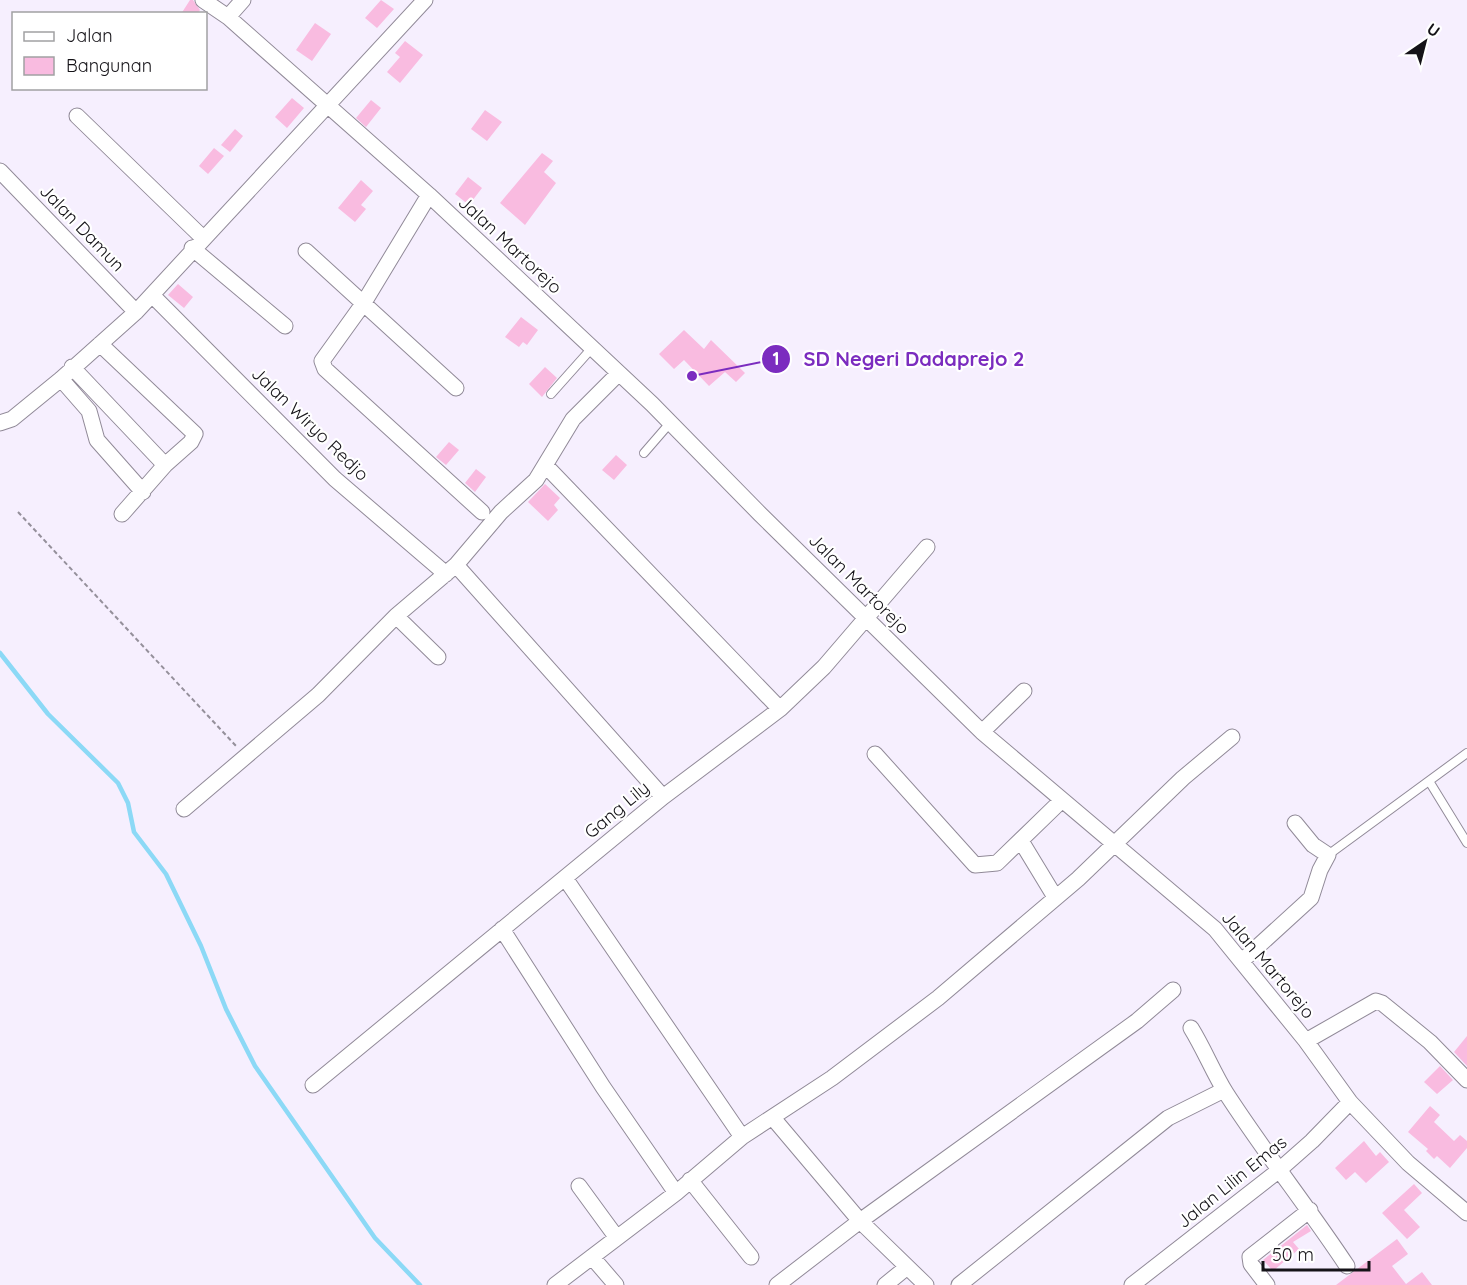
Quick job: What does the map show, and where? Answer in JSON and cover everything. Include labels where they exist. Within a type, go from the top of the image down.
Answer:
[{"type":"street","name":"Jalan Martorejo","points":[[203,0],[228,17],[429,195],[592,348],[982,732],[1208,922],[1243,960],[1350,1102],[1408,1163],[1467,1213]]},
{"type":"street","points":[[228,17],[243,0]]},
{"type":"street","points":[[0,423],[12,419],[136,312],[197,242],[328,107],[425,0]]},
{"type":"street","points":[[78,116],[197,242],[285,326]]},
{"type":"street","name":"Jalan Damun","points":[[0,171],[136,312]]},
{"type":"street","points":[[429,195],[363,304],[324,356],[323,366],[482,512]]},
{"type":"street","points":[[306,251],[456,388]]},
{"type":"street","name":"Jalan Wiryo Redjo","points":[[152,295],[335,479],[451,570],[663,797]]},
{"type":"street","points":[[100,344],[193,430],[194,437],[165,465],[122,514]]},
{"type":"street","points":[[72,367],[165,465]]},
{"type":"street","points":[[184,809],[247,758],[341,673],[396,616],[451,570],[546,466],[573,419],[618,373]]},
{"type":"street","points":[[61,379],[89,411],[97,440],[143,492]]},
{"type":"street","points":[[546,466],[780,709]]},
{"type":"street","name":"Gang Lily","points":[[313,1084],[663,797],[780,709],[824,667],[927,547]]},
{"type":"street","points":[[396,616],[438,657]]},
{"type":"street","points":[[982,732],[1024,691]]},
{"type":"street","points":[[555,1285],[676,1193],[742,1137],[832,1078],[938,998],[1115,845],[1183,778],[1232,738]]},
{"type":"street","points":[[875,754],[975,865],[997,863],[1062,800]]},
{"type":"street","points":[[1243,960],[1311,898],[1320,870],[1328,855],[1313,845],[1295,823]]},
{"type":"street","points":[[1021,841],[1055,897]]},
{"type":"street","points":[[565,878],[742,1137]]},
{"type":"street","points":[[502,929],[603,1087],[676,1193]]},
{"type":"street","points":[[777,1285],[860,1221],[1137,1021],[1173,990]]},
{"type":"street","points":[[1306,1041],[1376,1001],[1382,1003],[1430,1042],[1467,1080]]},
{"type":"street","points":[[1191,1028],[1224,1090],[1278,1171],[1310,1210],[1347,1266]]},
{"type":"street","points":[[958,1285],[1168,1118],[1224,1090]]},
{"type":"street","name":"Jalan Lilin Emas","points":[[1132,1285],[1278,1171],[1312,1141],[1350,1102]]},
{"type":"street","points":[[773,1118],[860,1221],[926,1285]]},
{"type":"street","points":[[690,1180],[751,1257]]},
{"type":"street","points":[[579,1186],[617,1238]]},
{"type":"street","points":[[1267,1285],[1251,1264],[1250,1257],[1310,1210]]},
{"type":"street","points":[[592,1257],[616,1285]]},
{"type":"street","points":[[885,1285],[906,1268]]},
{"type":"lane","points":[[551,394],[592,348]]},
{"type":"lane","points":[[644,453],[670,423]]},
{"type":"lane","points":[[1328,855],[1349,837],[1467,753]]},
{"type":"lane","points":[[1429,781],[1467,843]]},
{"type":"path","points":[[18,512],[247,758]]},
{"type":"building","points":[[190,0],[193,0],[200,10],[198,12],[182,12]]},
{"type":"building","points":[[381,0],[394,9],[377,28],[365,18]]},
{"type":"building","points":[[315,23],[331,34],[312,61],[296,50]]},
{"type":"building","points":[[405,41],[423,55],[400,83],[387,72],[400,57],[395,53]]},
{"type":"building","points":[[292,98],[304,108],[287,128],[275,117]]},
{"type":"building","points":[[371,100],[381,108],[366,127],[356,118]]},
{"type":"building","points":[[485,110],[502,122],[487,141],[471,129]]},
{"type":"building","points":[[235,129],[243,136],[230,152],[221,145]]},
{"type":"building","points":[[214,148],[224,156],[208,174],[199,166]]},
{"type":"building","points":[[542,153],[553,161],[544,172],[556,183],[525,225],[500,203]]},
{"type":"building","points":[[468,177],[482,188],[469,205],[455,194]]},
{"type":"building","points":[[361,180],[373,191],[361,205],[366,209],[355,222],[338,208]]},
{"type":"building","points":[[178,284],[193,297],[184,308],[168,295]]},
{"type":"building","points":[[521,317],[538,330],[527,345],[523,342],[519,347],[505,337]]},
{"type":"building","points":[[684,330],[704,349],[711,340],[745,373],[736,382],[725,372],[709,386],[684,360],[674,369],[659,354]]},
{"type":"building","points":[[545,367],[557,378],[542,397],[529,384]]},
{"type":"building","points":[[449,442],[459,450],[446,465],[436,457]]},
{"type":"building","points":[[616,455],[627,465],[614,480],[602,470]]},
{"type":"building","points":[[476,469],[486,477],[475,492],[465,483]]},
{"type":"building","points":[[545,484],[560,498],[554,505],[558,510],[548,521],[528,502]]},
{"type":"building","points":[[1467,1036],[1467,1066],[1454,1052]]},
{"type":"building","points":[[1440,1066],[1453,1080],[1437,1094],[1424,1082]]},
{"type":"building","points":[[1430,1106],[1440,1115],[1434,1122],[1454,1141],[1460,1135],[1467,1141],[1467,1148],[1450,1168],[1437,1156],[1434,1159],[1426,1151],[1428,1149],[1408,1132]]},
{"type":"building","points":[[1364,1141],[1376,1156],[1380,1152],[1389,1162],[1366,1183],[1355,1172],[1346,1180],[1335,1168]]},
{"type":"building","points":[[1414,1184],[1422,1193],[1404,1210],[1420,1227],[1407,1239],[1382,1213]]},
{"type":"building","points":[[1307,1225],[1311,1231],[1293,1242],[1299,1249],[1273,1271],[1263,1260]]},
{"type":"building","points":[[1397,1239],[1408,1254],[1392,1266],[1406,1284],[1422,1272],[1432,1285],[1336,1285]]},
{"type":"waterway","points":[[0,653],[48,714],[118,783],[128,803],[134,832],[166,874],[201,946],[226,1009],[255,1066],[375,1238],[420,1285]]},
{"type":"place","name":"SD Negeri Dadaprejo 2","points":[[692,376]]}]
